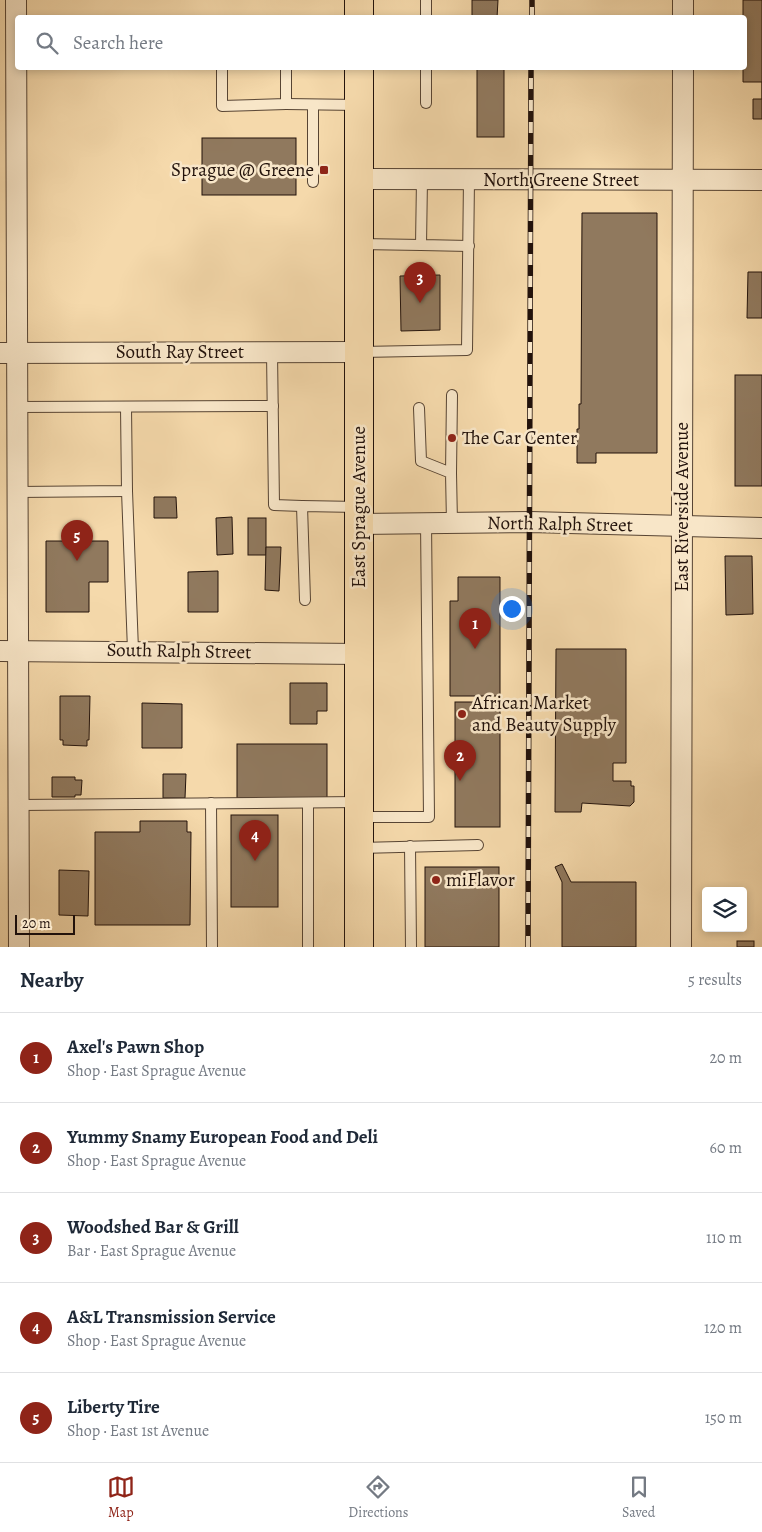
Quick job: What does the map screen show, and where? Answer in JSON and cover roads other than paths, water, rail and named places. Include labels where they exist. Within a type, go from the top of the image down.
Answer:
[{"type":"main road","points":[[359,0],[359,15]]},
{"type":"main road","name":"East Sprague Avenue","points":[[359,70],[359,947]]},
{"type":"street","points":[[16,0],[11,49],[9,353],[17,407],[17,492],[9,651],[19,805],[19,947]]},
{"type":"street","points":[[683,0],[683,15]]},
{"type":"street","name":"East Riverside Avenue","points":[[681,947],[683,70]]},
{"type":"street","name":"North Greene Street","points":[[360,178],[762,180]]},
{"type":"street","name":"South Ray Street","points":[[9,353],[359,352]]},
{"type":"street","name":"North Ralph Street","points":[[359,515],[452,523],[530,522],[762,528]]},
{"type":"street","name":"South Ralph Street","points":[[9,651],[133,650],[359,654]]},
{"type":"lane","points":[[426,0],[426,15]]},
{"type":"lane","points":[[222,70],[222,106],[286,104],[360,105]]},
{"type":"lane","points":[[286,70],[286,104]]},
{"type":"lane","points":[[426,70],[426,103]]},
{"type":"lane","points":[[313,105],[314,182]]},
{"type":"lane","points":[[421,245],[422,179]]},
{"type":"lane","points":[[359,352],[466,350],[469,179]]},
{"type":"lane","points":[[360,244],[468,246]]},
{"type":"lane","points":[[272,352],[274,506],[302,506],[359,515]]},
{"type":"lane","points":[[452,395],[452,523]]},
{"type":"lane","points":[[17,407],[273,406]]},
{"type":"lane","points":[[126,407],[133,650]]},
{"type":"lane","points":[[419,408],[421,461],[451,473]]},
{"type":"lane","points":[[17,492],[127,491]]},
{"type":"lane","points":[[302,506],[305,600]]},
{"type":"lane","points":[[19,805],[308,802],[359,810],[430,817],[426,522]]},
{"type":"lane","points":[[308,802],[308,947]]},
{"type":"lane","points":[[211,803],[212,947]]},
{"type":"lane","points":[[359,848],[478,844]]},
{"type":"lane","points":[[410,846],[411,947]]},
{"type":"railway","points":[[532,0],[532,15]]},
{"type":"railway","points":[[528,947],[531,70]]},
{"type":"place","name":"Sprague @ Greene","points":[[324,170]]},
{"type":"place","name":"Woodshed Bar & Grill","points":[[420,303]]},
{"type":"place","name":"The Car Center","points":[[452,438]]},
{"type":"place","name":"Liberty Tire","points":[[77,561]]},
{"type":"place","name":"Axel's Pawn Shop","points":[[475,649]]},
{"type":"place","name":"African Market and Beauty Supply","points":[[462,714]]},
{"type":"place","name":"Yummy Snamy European Food and Deli","points":[[460,781]]},
{"type":"place","name":"A&L Transmission Service","points":[[255,861]]},
{"type":"place","name":"miFlavor","points":[[436,880]]}]
